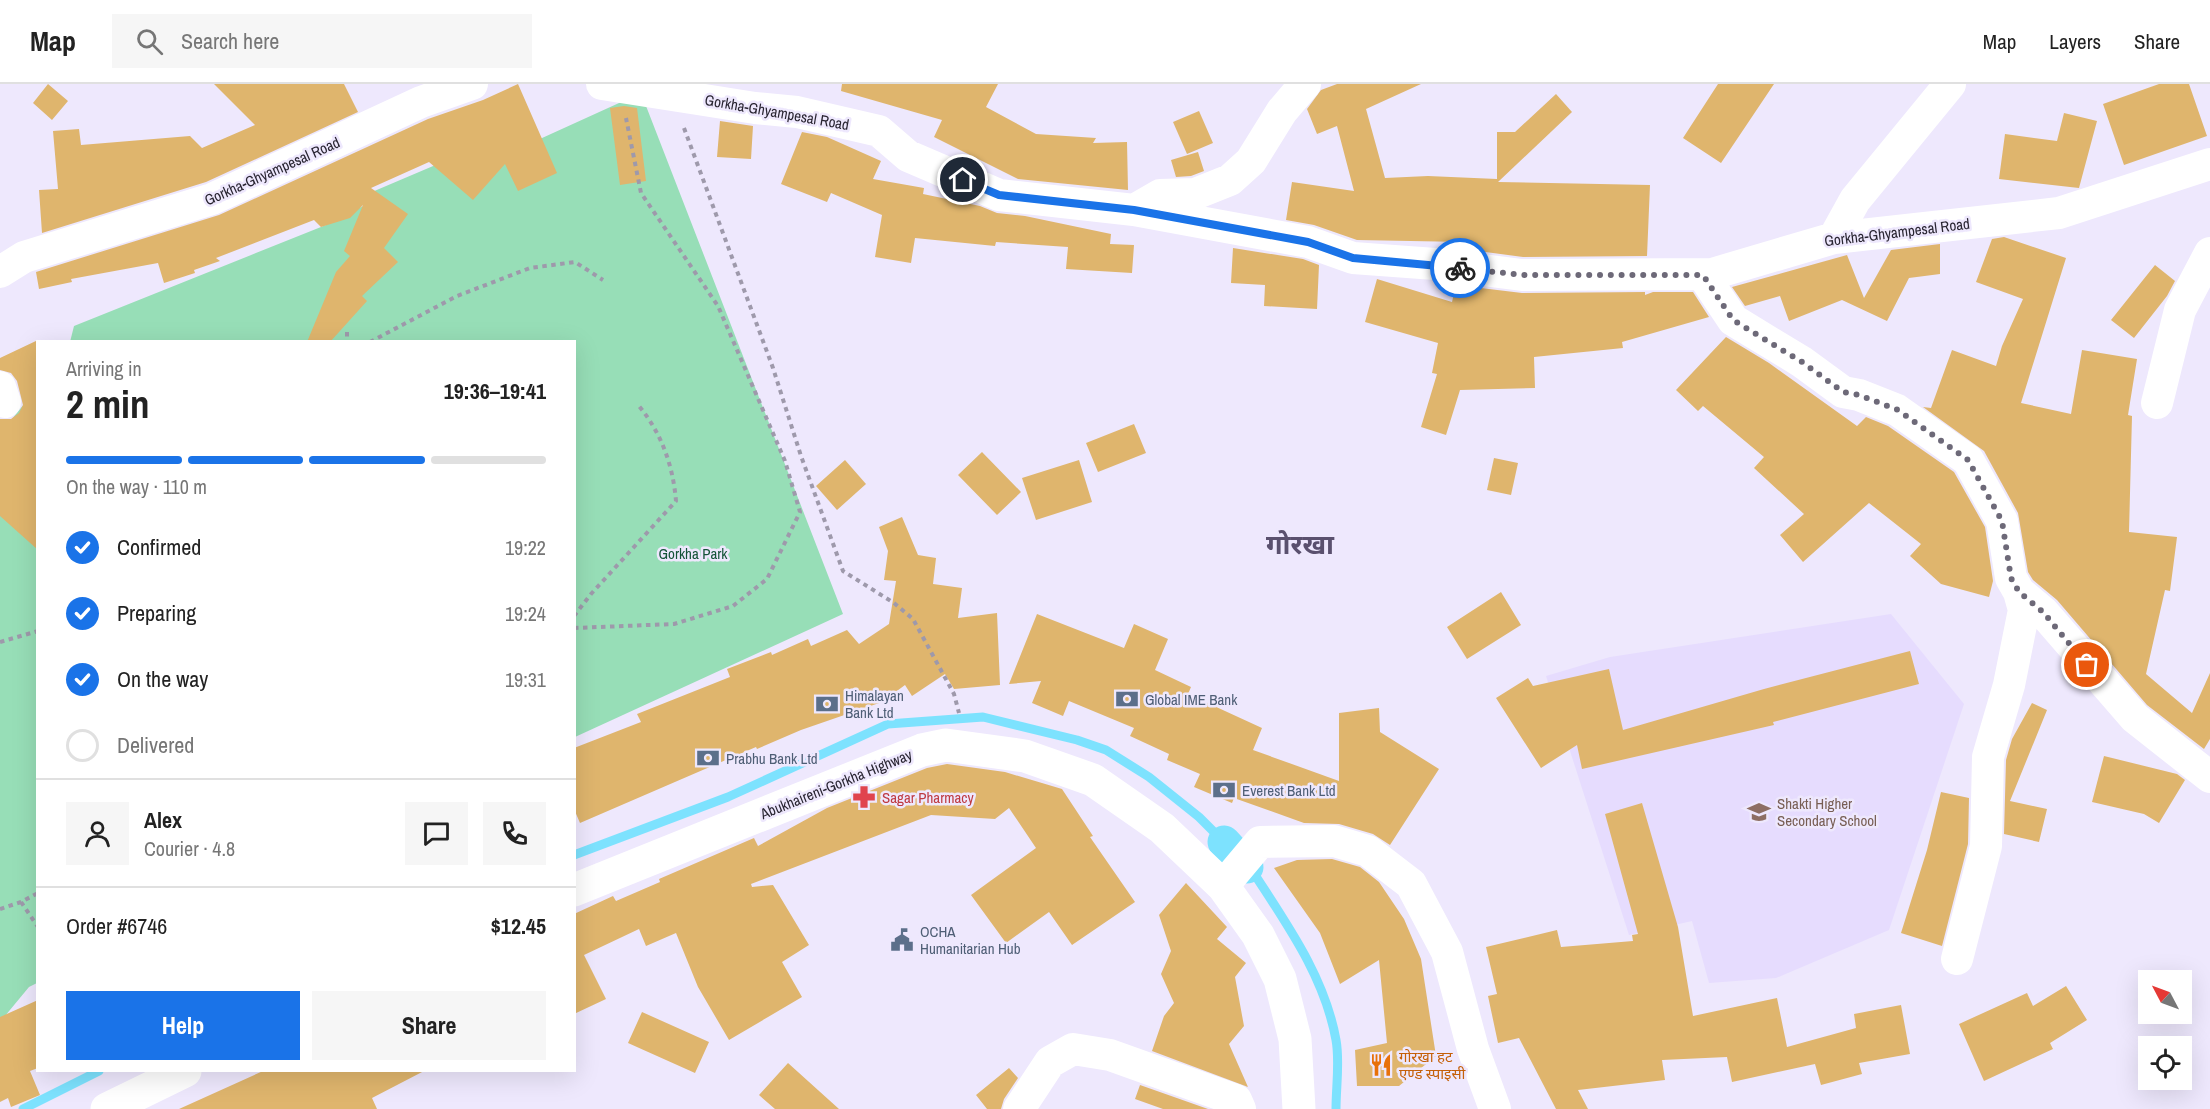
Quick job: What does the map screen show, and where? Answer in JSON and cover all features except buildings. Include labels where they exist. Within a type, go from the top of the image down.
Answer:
[{"type":"main road","name":"Abukhaireni-Gorkha Highway","points":[[576,889],[922,750],[946,745],[1025,756],[1093,780],[1162,828],[1223,886],[1258,935],[1280,979],[1295,1039],[1299,1109]]},
{"type":"main road","points":[[107,1109],[183,1072]]},
{"type":"street","name":"Gorkha-Ghyampesal Road","points":[[0,272],[24,257],[229,192],[420,93],[472,84]]},
{"type":"street","points":[[1134,210],[1160,195],[1195,194],[1230,180],[1251,161],[1282,111],[1305,84]]},
{"type":"street","points":[[1834,238],[1855,200],[1950,84]]},
{"type":"street","name":"Gorkha-Ghyampesal Road","points":[[605,85],[670,93],[754,108],[797,112],[879,132],[908,156],[999,195],[1134,210],[1308,242],[1353,258],[1435,264],[1522,275],[1703,275],[1834,238],[2059,213],[2210,164]]},
{"type":"street","points":[[2157,403],[2180,310],[2210,253]]},
{"type":"street","points":[[1703,275],[1733,320],[1802,362],[1843,392],[1859,395],[1898,410],[1968,460],[2002,521],[2011,578],[2019,592],[2024,610],[2009,685],[1988,757],[1986,846],[1957,959]]},
{"type":"street","points":[[2019,592],[2043,612],[2135,718],[2210,777]]},
{"type":"street","points":[[1223,886],[1260,842],[1334,840],[1368,851],[1411,884],[1447,952],[1473,1049],[1495,1109]]},
{"type":"street","points":[[1019,1109],[1050,1062],[1073,1049],[1110,1054],[1236,1100],[1240,1109]]},
{"type":"path","points":[[576,628],[674,624],[733,606],[767,579],[800,512],[785,460],[718,306],[641,193],[621,94],[605,85]]},
{"type":"path","points":[[670,93],[773,368],[801,456],[843,571],[894,603],[913,619],[954,693],[968,748]]},
{"type":"path","points":[[374,340],[457,296],[530,267],[575,262],[603,280]]},
{"type":"path","points":[[347,332],[347,340]]},
{"type":"path","points":[[576,613],[676,501],[674,475],[666,454],[653,423],[639,406]]},
{"type":"path","points":[[0,642],[36,632]]},
{"type":"path","points":[[0,909],[36,894]]},
{"type":"path","points":[[21,902],[36,924]]},
{"type":"shaded area","name":"Shakti Higher Secondary School","points":[[1891,614],[1964,704],[1889,930],[1776,978],[1709,983],[1692,921],[1629,935],[1546,676],[1610,657]]},
{"type":"green space","name":"Gorkha Park","points":[[641,93],[843,614],[576,737],[576,340],[70,340],[74,326],[326,225],[371,202],[372,192],[459,155],[498,158]]},
{"type":"green space","points":[[36,389],[36,984],[29,987],[0,1022],[0,434]]},
{"type":"waterway","points":[[576,854],[728,797],[888,724],[983,717],[1077,740],[1106,750],[1149,777],[1199,817],[1224,842]]},
{"type":"waterway","points":[[1224,842],[1247,867]]},
{"type":"waterway","points":[[1247,867],[1255,875],[1304,953],[1323,995],[1331,1017],[1337,1048],[1336,1109]]},
{"type":"waterway","points":[[23,1109],[97,1072]]},
{"type":"way so far","points":[[1460,268],[1522,275],[1703,275],[1733,320],[1827,378],[1843,392],[1859,395],[1898,410],[1968,460],[2002,521],[2011,578],[2019,592],[2043,612],[2087,665]]},
{"type":"place","name":"Global IME Bank","points":[[1127,699]]},
{"type":"place","name":"Himalayan Bank Ltd","points":[[827,704]]},
{"type":"place","name":"Prabhu Bank Ltd","points":[[708,758]]},
{"type":"place","name":"Everest Bank Ltd","points":[[1224,790]]},
{"type":"place","name":"Sagar Pharmacy","points":[[864,797]]},
{"type":"place","name":"Shakti Higher Secondary School","points":[[1759,812]]},
{"type":"place","name":"OCHA Humanitarian Hub","points":[[902,940]]},
{"type":"place","name":"गोरखा हट एण्ड स्पाइसी","points":[[1381,1065]]},
{"type":"district","name":"गोरखा","points":[[1300,544]]},
{"type":"route","points":[[963,180],[999,195],[1134,210],[1254,234],[1308,242],[1353,258],[1460,268]]}]
